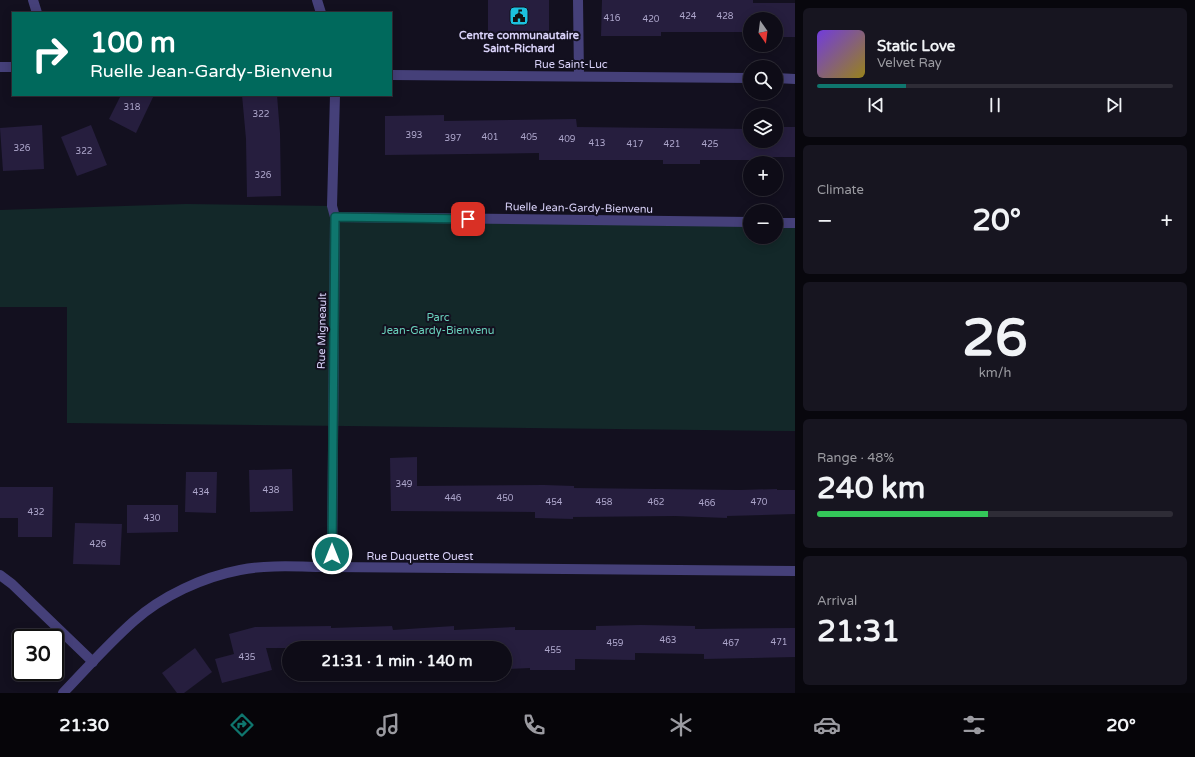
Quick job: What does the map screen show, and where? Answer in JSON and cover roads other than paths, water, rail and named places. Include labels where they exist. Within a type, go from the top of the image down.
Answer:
[{"type":"street","points":[[33,0],[37,12]]},
{"type":"street","points":[[316,0],[321,12]]},
{"type":"street","points":[[578,0],[579,76]]},
{"type":"street","points":[[0,67],[12,67]]},
{"type":"street","name":"Rue Saint-Luc","points":[[392,75],[743,78]]},
{"type":"street","points":[[783,78],[795,79]]},
{"type":"street","name":"Rue Migneault","points":[[332,567],[335,217],[332,206],[335,96]]},
{"type":"street","name":"Ruelle Jean-Gardy-Bienvenu","points":[[335,217],[743,222]]},
{"type":"street","points":[[783,223],[795,223]]},
{"type":"street","name":"Rue Duquette Ouest","points":[[63,693],[134,620],[185,588],[209,579],[247,569],[332,567],[795,571]]},
{"type":"street","points":[[0,575],[12,584],[93,662]]},
{"type":"place","name":"Centre communautaire Saint-Richard","points":[[519,16]]},
{"type":"park label","name":"Parc Jean-Gardy-Bienvenu","points":[[438,323]]}]
